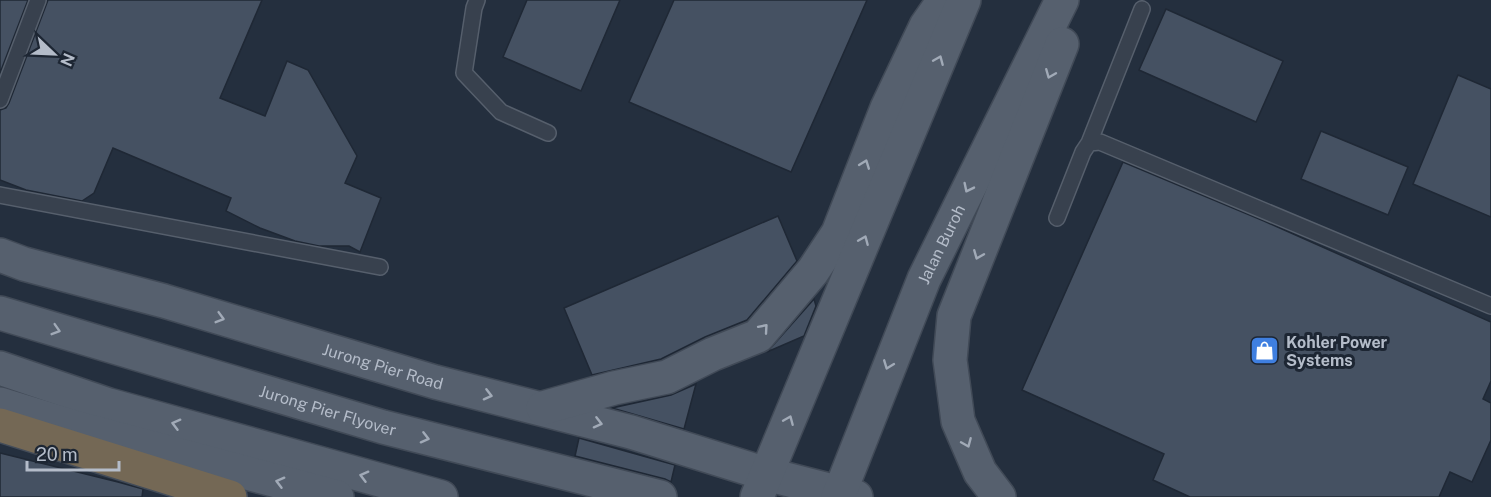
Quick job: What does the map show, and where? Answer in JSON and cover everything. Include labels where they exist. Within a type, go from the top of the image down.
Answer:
[{"type":"highway","points":[[0,425],[230,497]]},
{"type":"main road","points":[[542,409],[614,388],[667,377],[713,354],[758,336],[813,271],[838,233],[887,108],[926,26],[944,0]]},
{"type":"main road","points":[[767,489],[964,0]]},
{"type":"main road","name":"Jalan Buroh","points":[[844,496],[924,279],[1062,0]]},
{"type":"main road","points":[[999,497],[980,472],[957,420],[950,360],[954,316],[1079,0]]},
{"type":"main road","name":"Jurong Pier Road","points":[[0,255],[24,264],[164,302],[435,382],[631,432],[767,489],[844,496]]},
{"type":"main road","name":"Jurong Pier Flyover","points":[[0,313],[382,427],[660,497]]},
{"type":"main road","points":[[0,368],[109,405],[441,497]]},
{"type":"main road","points":[[0,404],[78,428],[337,497]]},
{"type":"lane","points":[[0,100],[38,0]]},
{"type":"lane","points":[[477,0],[464,73],[501,112],[548,133]]},
{"type":"lane","points":[[1057,218],[1142,9]]},
{"type":"lane","points":[[1089,143],[1100,142],[1211,187],[1491,306]]},
{"type":"lane","points":[[0,195],[380,267]]},
{"type":"building","points":[[0,0],[28,0],[0,73]]},
{"type":"building","points":[[48,0],[262,0],[220,98],[265,116],[287,61],[308,70],[357,156],[345,183],[381,198],[360,252],[349,246],[319,246],[295,241],[260,228],[226,211],[231,198],[113,148],[94,193],[82,201],[26,190],[0,180],[0,110],[6,108],[9,103]]},
{"type":"building","points":[[527,0],[620,0],[581,91],[503,57]]},
{"type":"building","points":[[674,0],[867,0],[791,172],[629,102]]},
{"type":"building","points":[[1166,9],[1283,61],[1256,122],[1139,70]]},
{"type":"building","points":[[1458,75],[1491,89],[1491,217],[1413,184]]},
{"type":"building","points":[[1321,131],[1408,167],[1388,215],[1301,179]]},
{"type":"building","name":"Kohler Power Systems","points":[[1123,162],[1264,221],[1491,322],[1491,381],[1483,399],[1491,403],[1491,440],[1472,482],[1450,472],[1439,497],[1190,497],[1153,480],[1164,454],[1022,390]]},
{"type":"building","points":[[778,216],[797,261],[747,320],[705,337],[661,359],[592,375],[564,308]]},
{"type":"building","points":[[814,299],[816,306],[804,336],[767,352]]},
{"type":"building","points":[[696,384],[684,429],[612,408],[671,395]]},
{"type":"building","points":[[579,438],[675,465],[671,482],[575,456]]},
{"type":"building","points":[[0,453],[143,489],[142,497],[0,497]]},
{"type":"place","name":"Kohler Power Systems","points":[[1265,351]]}]
